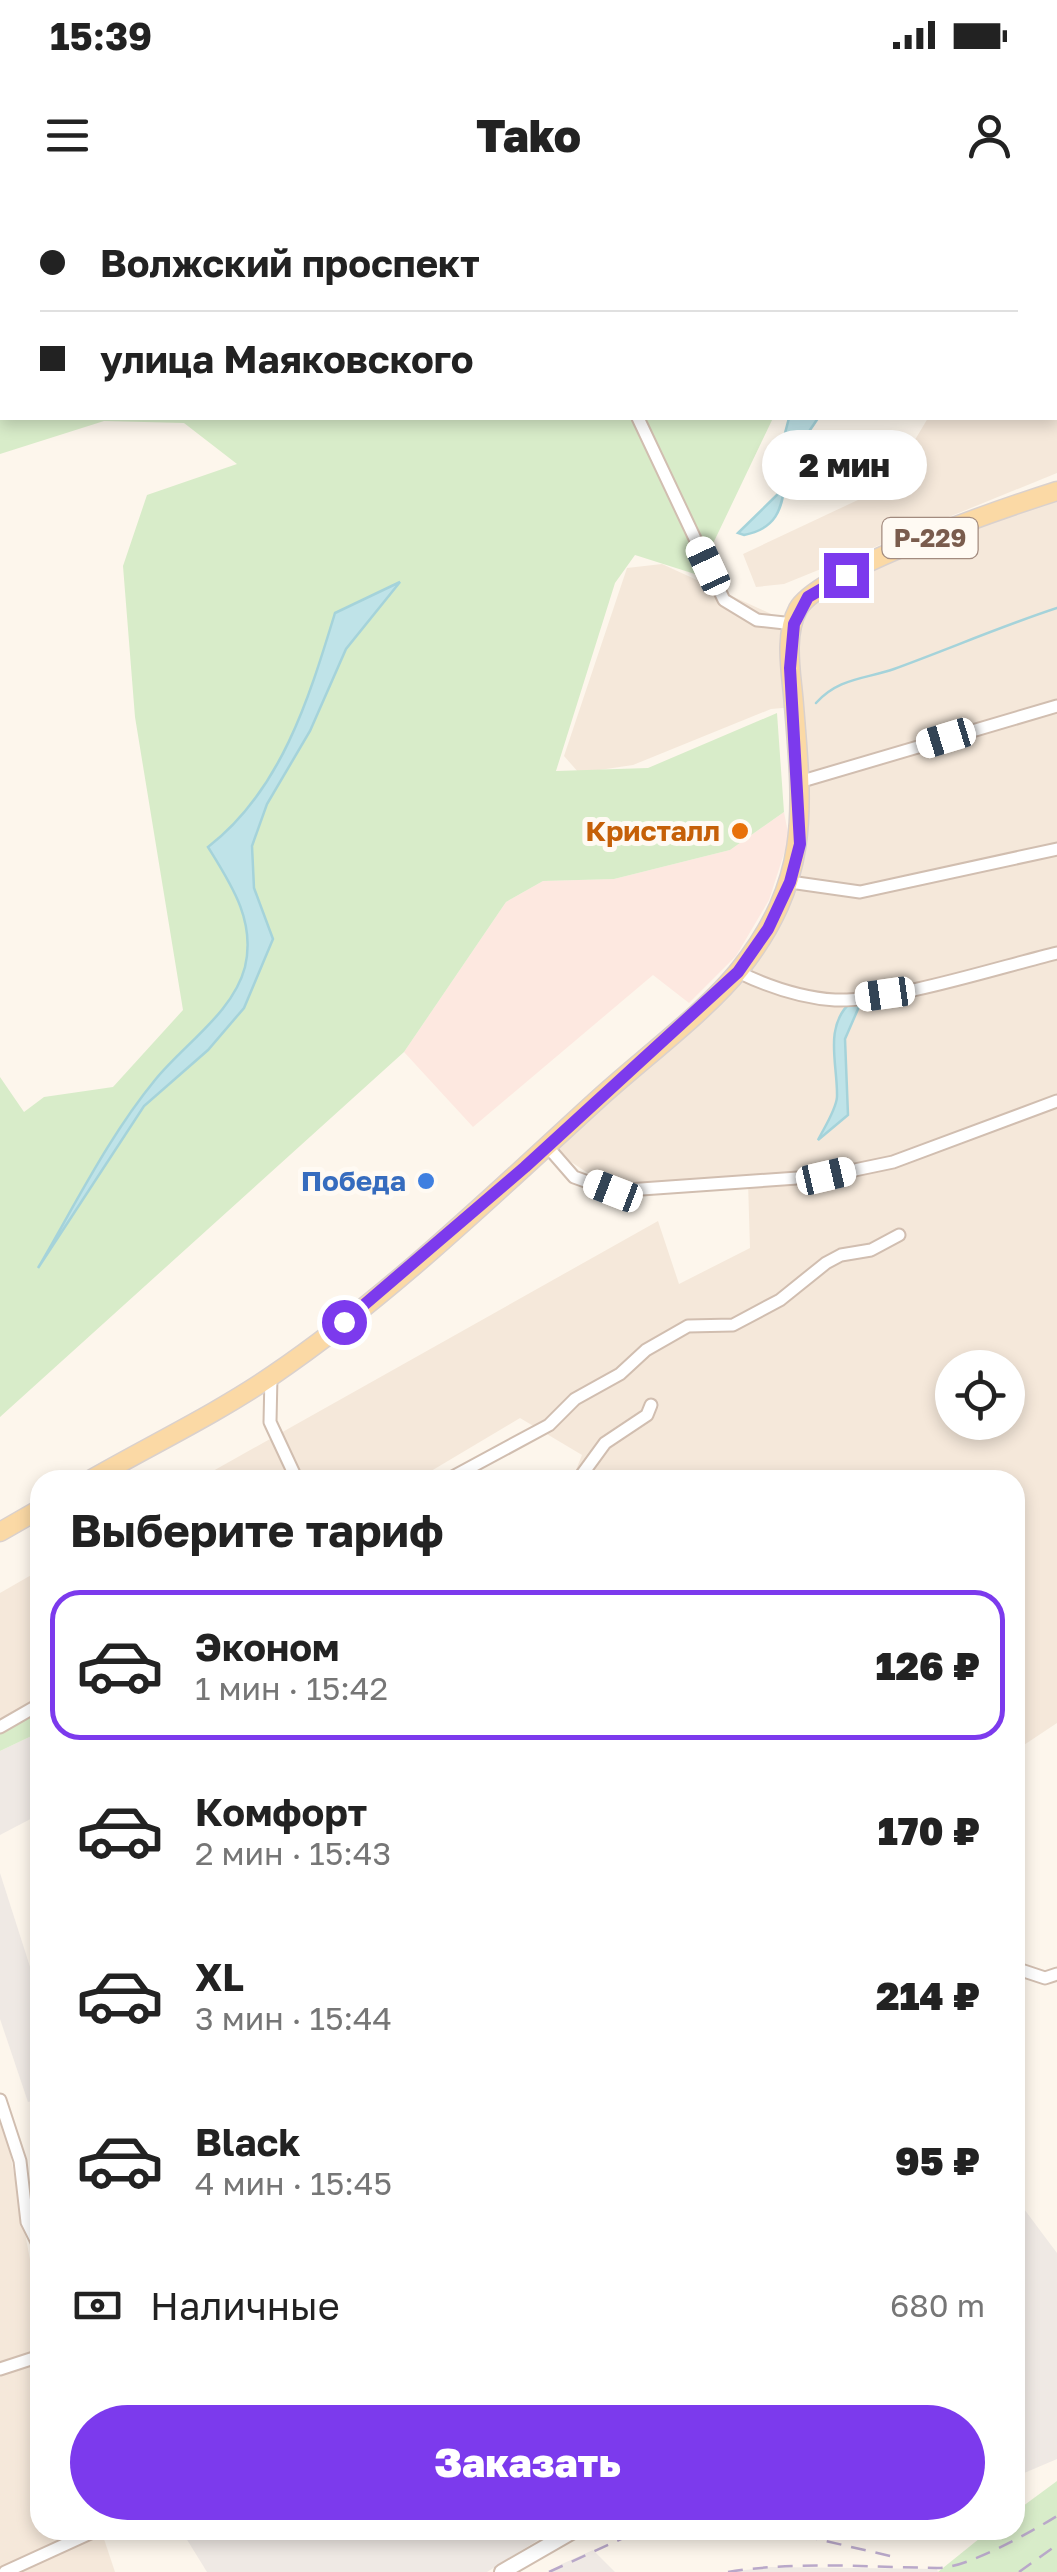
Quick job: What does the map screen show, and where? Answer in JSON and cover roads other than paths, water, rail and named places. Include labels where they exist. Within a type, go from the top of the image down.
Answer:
[{"type":"main road","name":"Р-229","points":[[107,1470],[271,1376],[344,1322],[547,1146],[738,972],[768,929],[790,882],[800,844],[790,668],[794,624],[808,597],[887,555],[1057,491]]},
{"type":"main road","points":[[0,1532],[30,1515]]},
{"type":"street","points":[[639,420],[724,600],[757,620],[794,624]]},
{"type":"street","points":[[799,782],[1057,706]]},
{"type":"street","points":[[790,882],[860,892],[1057,849]]},
{"type":"street","points":[[738,972],[760,983],[836,1000],[885,994],[1057,953]]},
{"type":"street","points":[[547,1146],[574,1177],[613,1191],[826,1176],[893,1162],[1057,1101]]},
{"type":"street","points":[[466,1470],[549,1425],[575,1399],[620,1374],[646,1350],[688,1326],[733,1325],[780,1300],[826,1263],[841,1255],[871,1250],[899,1235]]},
{"type":"street","points":[[271,1376],[270,1422],[292,1470]]},
{"type":"street","points":[[585,1470],[605,1443],[647,1415],[650,1405]]},
{"type":"street","points":[[0,1726],[30,1710]]},
{"type":"street","points":[[1025,1971],[1045,1978],[1057,1974]]},
{"type":"street","points":[[0,2100],[20,2162],[30,2229]]},
{"type":"street","points":[[0,2370],[30,2360]]},
{"type":"street","points":[[5,2572],[79,2540]]},
{"type":"street","points":[[502,2572],[558,2540]]},
{"type":"water","points":[[788,420],[817,420],[792,459],[781,505],[770,524],[744,535],[738,533],[778,494],[779,456]]},
{"type":"water","points":[[400,582],[346,649],[310,731],[267,804],[252,846],[254,888],[273,939],[244,1008],[208,1050],[144,1106],[38,1268],[138,1102],[219,1013],[239,984],[248,950],[244,919],[233,889],[208,847],[255,799],[273,771],[303,710],[335,613]]},
{"type":"water","points":[[851,1002],[861,1002],[845,1039],[848,1115],[818,1140],[836,1102],[837,1023]]},
{"type":"waterway","points":[[816,703],[843,684],[1057,608]]},
{"type":"railway","points":[[1025,2534],[1057,2516]]},
{"type":"railway","points":[[549,2572],[619,2540]]},
{"type":"railway","points":[[821,2540],[899,2558]]},
{"type":"railway","points":[[728,2572],[806,2566],[949,2567],[1014,2540]]},
{"type":"railway","points":[[1019,2572],[1057,2545]]},
{"type":"place","name":"Кристалл","points":[[740,831]]},
{"type":"place","name":"Победа","points":[[426,1181]]}]
